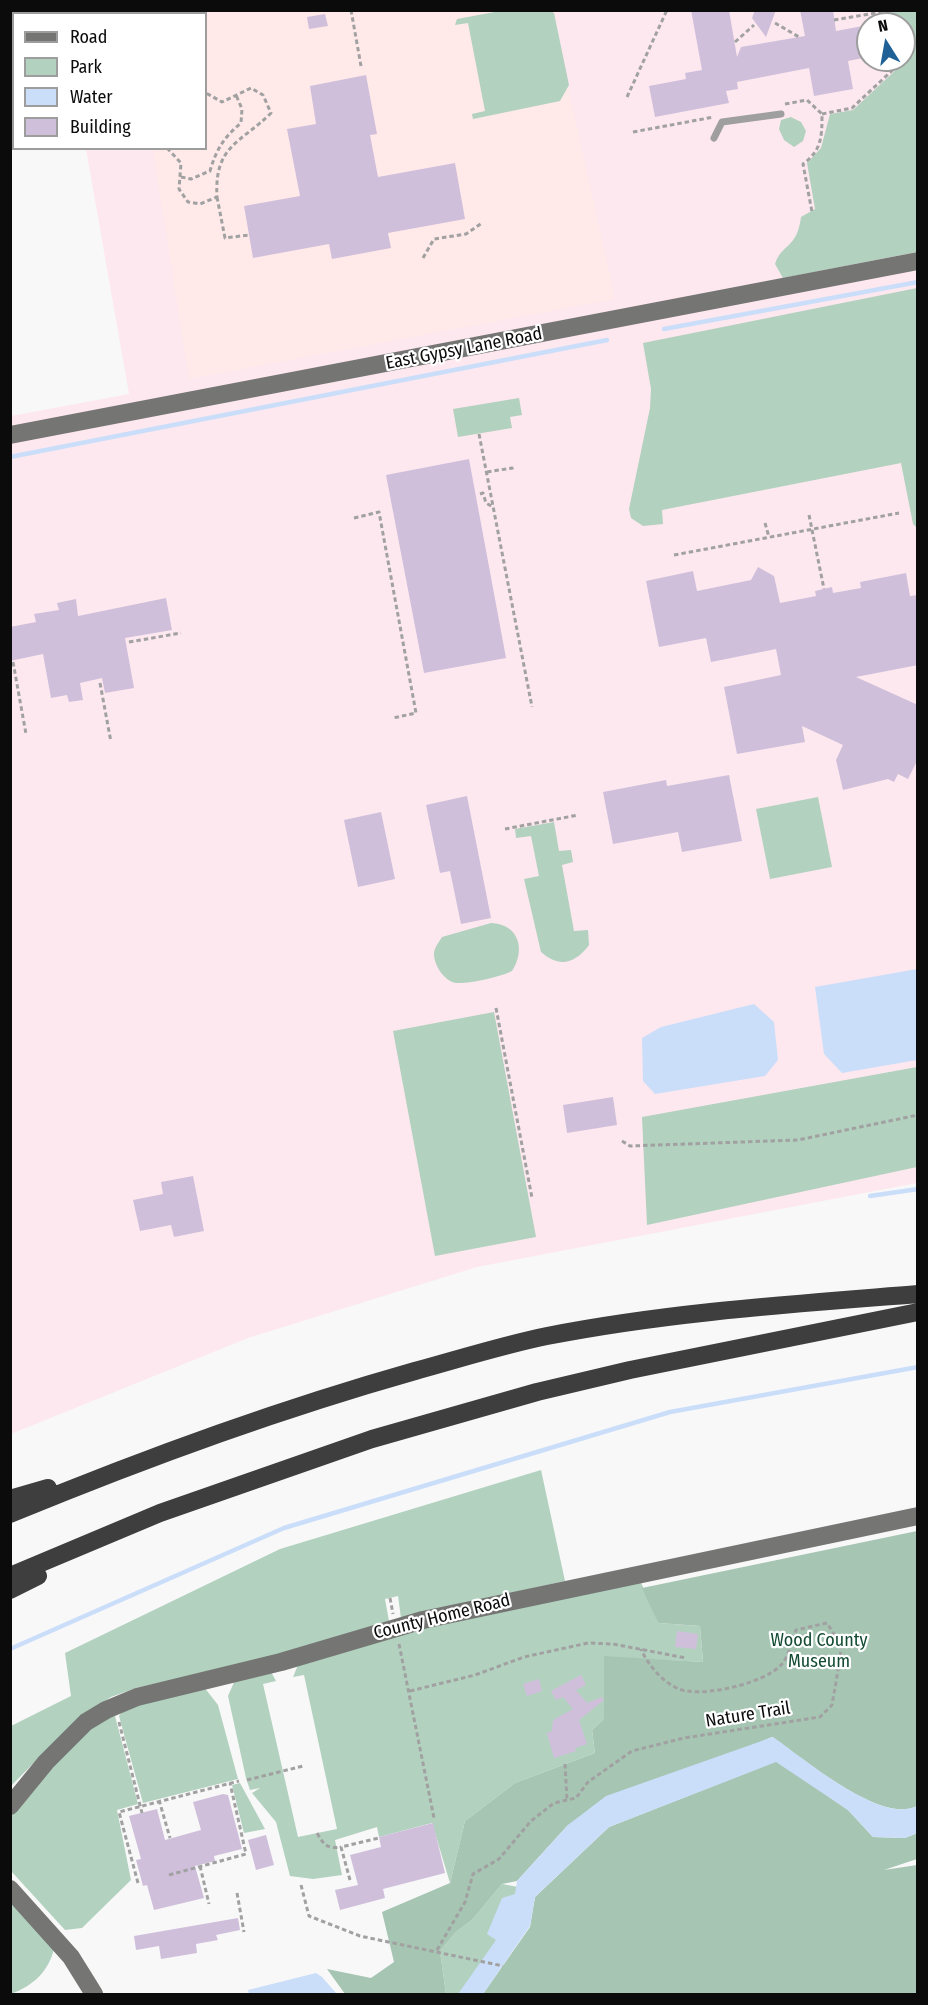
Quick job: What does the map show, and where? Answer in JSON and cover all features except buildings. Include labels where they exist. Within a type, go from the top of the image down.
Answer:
[{"type":"highway","points":[[10,1514],[134,1464],[349,1389],[547,1336],[749,1308],[918,1294]]},
{"type":"highway","points":[[10,1576],[160,1513],[372,1439],[537,1392],[753,1344],[918,1312]]},
{"type":"highway","points":[[10,1498],[134,1464]]},
{"type":"highway","points":[[10,1590],[160,1513]]},
{"type":"street","name":"East Gypsy Lane Road","points":[[10,435],[918,261]]},
{"type":"street","name":"County Home Road","points":[[10,1806],[69,1737],[86,1722],[114,1706],[181,1685],[281,1662],[395,1628],[511,1600],[918,1516]]},
{"type":"street","points":[[10,1889],[71,1957],[94,1995]]},
{"type":"lane","points":[[714,138],[722,122],[781,114]]},
{"type":"path","points":[[351,10],[361,66]]},
{"type":"path","points":[[627,97],[667,10]]},
{"type":"path","points":[[834,20],[888,11]]},
{"type":"path","points":[[775,23],[800,37]]},
{"type":"path","points":[[735,42],[754,24]]},
{"type":"path","points":[[822,114],[852,108],[891,72]]},
{"type":"path","points":[[207,94],[222,102],[251,88],[263,95],[271,113],[224,153],[216,184],[225,238],[249,236]]},
{"type":"path","points":[[181,177],[191,179],[210,171],[215,152],[241,123],[242,109],[236,95]]},
{"type":"path","points":[[784,104],[807,100],[822,114],[822,135],[815,155],[803,164],[812,212]]},
{"type":"path","points":[[633,132],[714,117]]},
{"type":"path","points":[[169,150],[181,163],[179,189],[188,202],[200,204],[217,197]]},
{"type":"path","points":[[423,258],[434,239],[466,234],[482,223]]},
{"type":"path","points":[[479,434],[532,707]]},
{"type":"path","points":[[487,472],[512,468],[513,472]]},
{"type":"path","points":[[490,491],[482,493],[486,503],[493,507]]},
{"type":"path","points":[[354,518],[379,512],[416,713],[393,718]]},
{"type":"path","points":[[674,555],[899,513]]},
{"type":"path","points":[[809,515],[824,589]]},
{"type":"path","points":[[765,523],[769,537]]},
{"type":"path","points":[[129,642],[181,633]]},
{"type":"path","points":[[13,662],[26,734]]},
{"type":"path","points":[[100,683],[111,742]]},
{"type":"path","points":[[505,829],[578,815]]},
{"type":"path","points":[[496,1008],[532,1198]]},
{"type":"path","points":[[622,1141],[630,1146],[798,1140],[918,1115]]},
{"type":"path","points":[[390,1598],[434,1818]]},
{"type":"path","name":"Nature Trail","points":[[438,1951],[465,1902],[473,1874],[499,1859],[531,1821],[554,1803],[576,1798],[588,1782],[632,1751],[684,1738],[820,1717],[832,1705],[841,1646],[827,1623],[796,1630],[784,1663],[771,1673],[736,1687],[685,1692],[647,1665],[641,1649]]},
{"type":"path","points":[[410,1691],[475,1675],[524,1656],[600,1642],[686,1658]]},
{"type":"path","points":[[114,1706],[142,1813]]},
{"type":"path","points":[[565,1764],[567,1800]]},
{"type":"path","points":[[247,1780],[303,1766]]},
{"type":"path","points":[[138,1883],[119,1812],[239,1781]]},
{"type":"path","points":[[169,1875],[246,1854],[230,1783]]},
{"type":"path","points":[[159,1800],[170,1838]]},
{"type":"path","points":[[317,1833],[324,1845],[331,1849],[379,1838]]},
{"type":"path","points":[[341,1848],[350,1880]]},
{"type":"path","points":[[200,1866],[209,1904]]},
{"type":"path","points":[[301,1885],[309,1916],[360,1936],[503,1966]]},
{"type":"path","points":[[237,1893],[244,1932]]},
{"type":"shaded area","points":[[62,11],[917,11],[917,1183],[477,1267],[248,1338],[11,1434],[11,416],[129,394],[86,150],[207,150],[207,12]]},
{"type":"shaded area","points":[[551,11],[615,299],[189,379],[153,150],[207,150],[207,12],[131,12]]},
{"type":"green space","points":[[549,10],[554,13],[569,85],[560,101],[473,119],[472,114],[485,111],[468,23],[455,25],[457,19],[500,11]]},
{"type":"green space","points":[[917,11],[917,252],[783,278],[775,264],[778,257],[796,235],[801,217],[815,209],[807,163],[821,148],[830,114],[853,110],[894,72],[916,72],[916,12],[890,12]]},
{"type":"green space","points":[[791,117],[801,122],[806,131],[803,141],[794,147],[784,140],[779,129],[781,120]]},
{"type":"green space","points":[[917,288],[917,528],[913,524],[901,463],[662,510],[663,524],[643,526],[631,518],[629,509],[650,408],[651,389],[643,343]]},
{"type":"green space","points":[[519,398],[522,415],[510,417],[512,428],[458,437],[453,409]]},
{"type":"green space","points":[[818,797],[832,867],[770,879],[756,809]]},
{"type":"green space","points":[[554,822],[559,851],[571,850],[573,862],[562,865],[574,931],[588,930],[589,945],[578,956],[566,962],[554,960],[541,952],[524,879],[539,876],[531,836],[516,838],[515,829]]},
{"type":"green space","points":[[491,923],[501,924],[514,933],[519,955],[512,971],[492,978],[456,983],[440,972],[434,954],[442,937]]},
{"type":"green space","points":[[494,1012],[536,1237],[435,1256],[393,1031]]},
{"type":"green space","points":[[917,1067],[917,1167],[647,1225],[642,1117]]},
{"type":"green space","points":[[541,1470],[565,1581],[401,1618],[398,1596],[385,1599],[389,1621],[259,1660],[136,1688],[111,1697],[73,1723],[11,1786],[11,1726],[71,1696],[65,1653],[280,1549]]},
{"type":"green space","name":"Wood County Museum","points":[[917,1531],[917,1806],[902,1809],[883,1806],[863,1798],[822,1773],[772,1737],[568,1825],[517,1881],[502,1884],[472,1920],[456,1932],[440,1951],[446,1994],[345,1994],[327,1969],[371,1978],[394,1962],[382,1912],[450,1883],[465,1821],[515,1783],[595,1753],[592,1730],[604,1719],[604,1656],[703,1662],[700,1626],[658,1623],[642,1588]]},
{"type":"green space","points":[[640,1580],[658,1623],[700,1626],[703,1662],[605,1657],[604,1719],[592,1730],[595,1753],[515,1783],[465,1821],[450,1883],[432,1823],[379,1837],[377,1827],[335,1840],[342,1875],[313,1879],[290,1876],[276,1822],[252,1793],[260,1788],[250,1790],[246,1778],[228,1696],[235,1680],[271,1672],[276,1681],[263,1684],[298,1837],[337,1829],[304,1675],[293,1677],[298,1665],[426,1627]]},
{"type":"green space","points":[[204,1687],[218,1705],[238,1779],[143,1803],[119,1716],[124,1709]]},
{"type":"green space","points":[[115,1716],[138,1804],[117,1810],[131,1880],[82,1928],[65,1930],[11,1871],[11,1815],[64,1750],[103,1719]]},
{"type":"green space","points":[[777,1761],[848,1810],[873,1837],[905,1838],[917,1833],[917,1859],[884,1870],[917,1865],[917,1994],[483,1994],[530,1927],[535,1897],[609,1827]]},
{"type":"green space","points":[[240,1783],[265,1829],[244,1833],[232,1785]]},
{"type":"green space","points":[[502,1884],[524,1888],[469,1994],[446,1994],[440,1951],[456,1932],[472,1920]]},
{"type":"green space","points":[[10,1894],[54,1949],[39,1977],[11,1994]]},
{"type":"water","points":[[917,969],[917,1060],[842,1073],[824,1054],[815,987]]},
{"type":"water","points":[[754,1004],[774,1022],[778,1060],[765,1076],[655,1094],[643,1081],[642,1038],[661,1027]]},
{"type":"water","points":[[773,1737],[822,1773],[863,1798],[883,1806],[902,1809],[917,1806],[917,1833],[905,1838],[873,1837],[848,1810],[776,1762],[609,1827],[535,1897],[530,1926],[483,1994],[458,1994],[496,1940],[487,1934],[502,1898],[515,1894],[517,1881],[568,1825],[606,1796]]},
{"type":"water","points":[[316,1973],[337,1994],[249,1994],[248,1990]]},
{"type":"waterway","points":[[664,329],[918,282]]},
{"type":"waterway","points":[[10,457],[607,340]]},
{"type":"waterway","points":[[870,1196],[918,1189]]},
{"type":"waterway","points":[[10,1649],[284,1528],[670,1412],[918,1367]]}]
